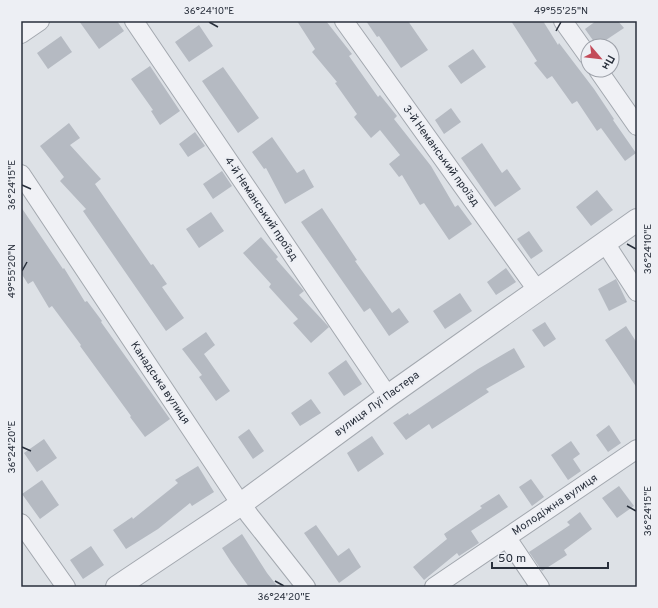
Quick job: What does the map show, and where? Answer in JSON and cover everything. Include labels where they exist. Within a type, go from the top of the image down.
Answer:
[{"type":"street","points":[[21,34],[40,21]]},
{"type":"street","name":"4-й Неманський проїзд","points":[[134,21],[388,396]]},
{"type":"street","name":"3-й Неманський проїзд","points":[[344,21],[537,290]]},
{"type":"street","points":[[563,21],[580,45]]},
{"type":"street","points":[[604,78],[637,126]]},
{"type":"street","name":"Канадська вулиця","points":[[21,174],[241,504],[306,587]]},
{"type":"street","name":"вулиця Луї Пастера","points":[[117,587],[241,504],[388,396],[637,220]]},
{"type":"street","points":[[605,243],[637,292]]},
{"type":"street","name":"Молодіжна вулиця","points":[[434,587],[637,449]]},
{"type":"street","points":[[21,523],[66,587]]},
{"type":"street","points":[[507,538],[540,587]]},
{"type":"building","points":[[79,21],[117,21],[124,31],[99,49]]},
{"type":"building","points":[[297,21],[326,21],[352,54],[349,56],[378,97],[380,95],[397,116],[394,119],[431,166],[455,207],[458,205],[472,224],[449,240],[424,203],[420,205],[402,175],[399,177],[389,164],[400,155],[380,130],[371,138],[354,117],[357,114],[335,83],[337,82],[312,52],[315,49]]},
{"type":"building","points":[[366,21],[408,21],[428,50],[401,68],[379,36],[377,37]]},
{"type":"building","points":[[511,21],[543,21],[558,45],[559,43],[580,71],[580,78],[586,78],[594,89],[636,153],[625,161],[601,128],[597,131],[577,101],[572,104],[552,76],[547,79],[534,63],[537,61]]},
{"type":"building","points":[[596,21],[618,21],[624,28],[609,38],[591,38],[585,29]]},
{"type":"building","points":[[199,25],[213,46],[189,62],[175,42]]},
{"type":"building","points":[[61,36],[72,52],[48,69],[37,53]]},
{"type":"building","points":[[473,49],[486,67],[461,84],[448,66]]},
{"type":"building","points":[[150,66],[180,111],[160,125],[151,111],[153,110],[131,79]]},
{"type":"building","points":[[223,67],[259,118],[238,133],[202,81]]},
{"type":"building","points":[[451,108],[461,122],[444,134],[435,120]]},
{"type":"building","points":[[69,123],[80,138],[70,145],[101,179],[95,184],[151,265],[153,264],[167,284],[162,287],[184,318],[166,331],[83,211],[86,209],[60,181],[64,177],[40,146]]},
{"type":"building","points":[[195,132],[205,146],[188,157],[179,144]]},
{"type":"building","points":[[272,137],[297,173],[304,169],[314,187],[285,204],[266,168],[264,169],[252,152]]},
{"type":"building","points":[[482,143],[502,173],[507,169],[521,189],[495,207],[461,158]]},
{"type":"building","points":[[222,171],[232,186],[213,199],[203,184]]},
{"type":"building","points":[[597,190],[613,210],[591,226],[576,207]]},
{"type":"building","points":[[21,207],[63,269],[64,268],[85,302],[87,301],[102,321],[101,322],[170,419],[145,437],[52,306],[49,308],[33,281],[28,284],[21,273]]},
{"type":"building","points":[[322,208],[357,260],[355,261],[392,313],[399,308],[409,322],[389,336],[370,308],[364,312],[301,222]]},
{"type":"building","points":[[211,212],[224,231],[199,248],[186,229]]},
{"type":"building","points":[[529,231],[543,251],[531,259],[517,239]]},
{"type":"building","points":[[261,237],[278,257],[276,259],[304,291],[299,295],[329,327],[311,343],[293,323],[298,319],[269,287],[271,284],[243,253]]},
{"type":"building","points":[[506,268],[516,282],[496,295],[487,282]]},
{"type":"building","points":[[616,279],[627,302],[609,311],[598,289]]},
{"type":"building","points":[[460,293],[472,311],[445,329],[433,311]]},
{"type":"building","points":[[545,322],[556,339],[544,347],[532,330]]},
{"type":"building","points":[[626,326],[637,343],[637,388],[605,340]]},
{"type":"building","points":[[206,332],[215,345],[204,354],[230,391],[216,401],[199,377],[202,375],[182,349]]},
{"type":"building","points":[[514,348],[525,367],[486,389],[489,392],[432,429],[429,424],[406,440],[393,423],[408,413],[409,415],[478,369]]},
{"type":"building","points":[[346,360],[362,384],[344,396],[328,373]]},
{"type":"building","points":[[311,399],[321,413],[300,426],[291,413]]},
{"type":"building","points":[[609,425],[621,443],[608,452],[596,435]]},
{"type":"building","points":[[249,429],[264,451],[253,459],[238,437]]},
{"type":"building","points":[[372,436],[384,454],[358,472],[347,453]]},
{"type":"building","points":[[44,439],[57,458],[37,472],[24,453]]},
{"type":"building","points":[[571,441],[580,454],[573,459],[581,471],[568,480],[551,455]]},
{"type":"building","points":[[198,466],[214,492],[192,506],[190,503],[158,529],[126,549],[113,530],[132,517],[133,519],[178,483],[175,480]]},
{"type":"building","points":[[531,479],[544,497],[532,506],[519,487]]},
{"type":"building","points":[[42,480],[59,505],[40,519],[22,494]]},
{"type":"building","points":[[619,486],[634,506],[617,518],[602,498]]},
{"type":"building","points":[[499,494],[508,507],[471,531],[479,543],[459,556],[457,553],[424,580],[413,567],[447,539],[444,534],[482,508],[480,506]]},
{"type":"building","points":[[580,512],[592,529],[564,550],[567,555],[542,571],[529,552],[570,525],[567,522]]},
{"type":"building","points":[[316,525],[338,556],[349,548],[361,567],[339,583],[304,533]]},
{"type":"building","points":[[242,534],[267,573],[278,587],[249,587],[231,562],[222,548]]},
{"type":"building","points":[[91,546],[104,565],[83,579],[70,560]]}]
